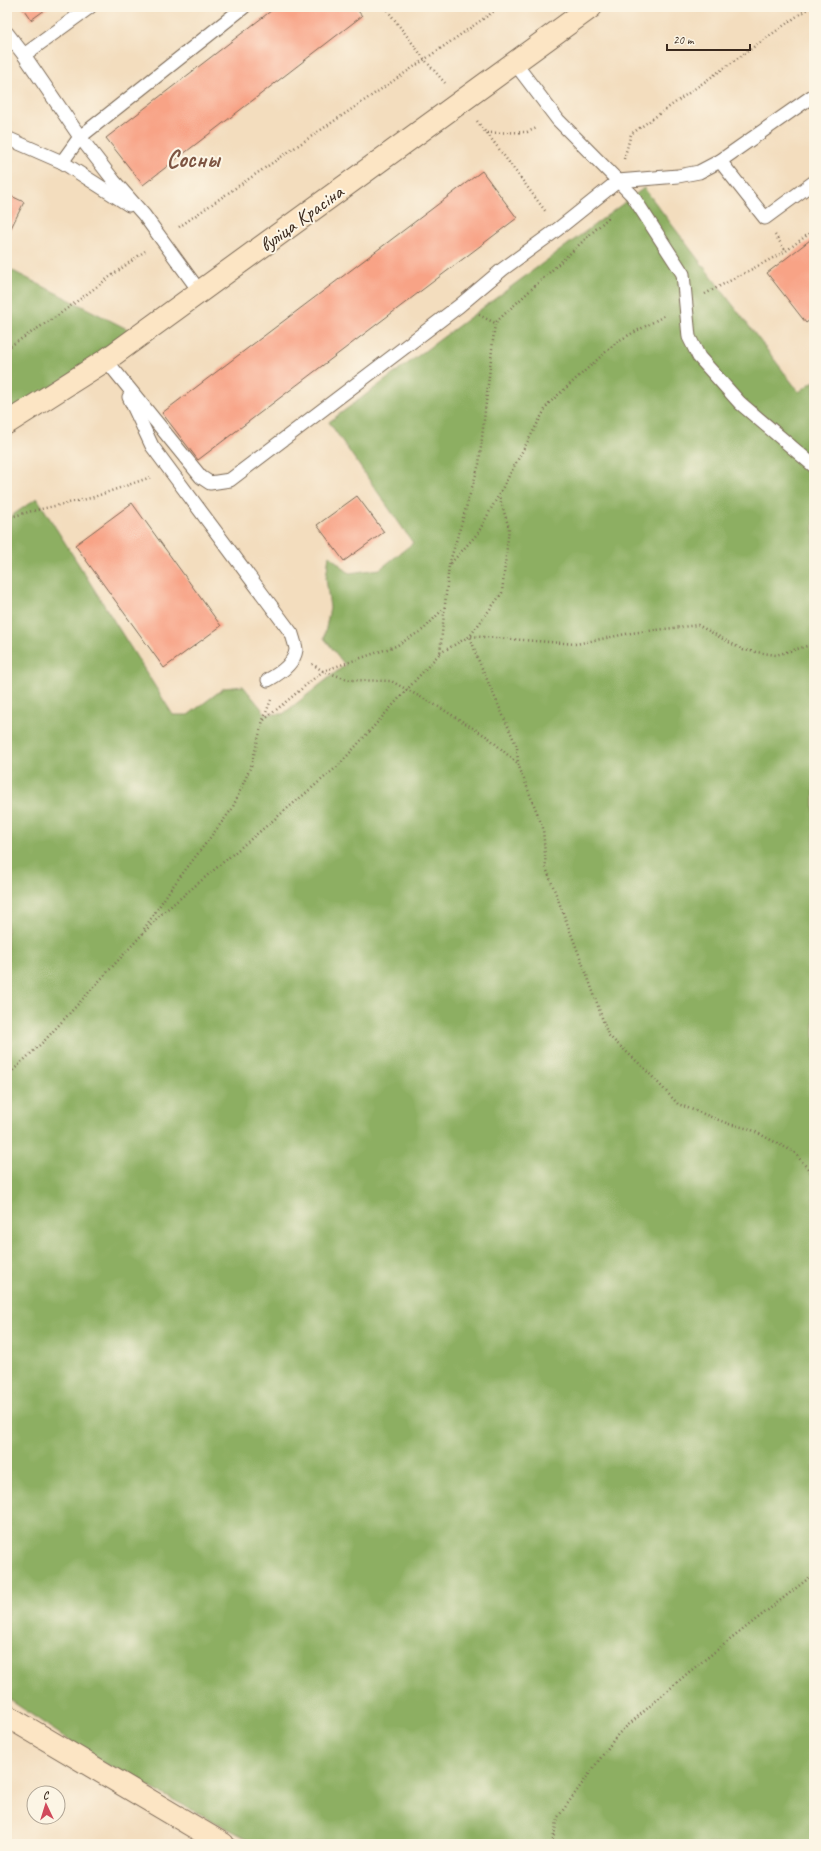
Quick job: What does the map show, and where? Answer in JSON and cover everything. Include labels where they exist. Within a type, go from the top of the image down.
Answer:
[{"type":"street","name":"вуліца Красіна","points":[[7,423],[106,360],[591,7]]},
{"type":"street","points":[[7,1716],[223,1844]]},
{"type":"lane","points":[[24,55],[90,7]]},
{"type":"lane","points":[[62,162],[80,137],[244,7]]},
{"type":"lane","points":[[7,33],[24,55],[80,137],[114,181],[144,215],[200,292]]},
{"type":"lane","points":[[514,62],[558,120],[632,195],[683,274],[689,337],[699,356],[740,403],[814,466]]},
{"type":"lane","points":[[106,360],[201,477],[210,483],[230,480],[459,306],[503,269],[618,181],[678,176],[699,172],[720,161],[814,96]]},
{"type":"lane","points":[[7,138],[62,162],[144,215]]},
{"type":"lane","points":[[720,161],[765,218],[814,182]]},
{"type":"lane","points":[[122,381],[152,446],[292,634],[296,650],[289,663],[281,673],[268,680]]},
{"type":"path","points":[[7,348],[57,316],[161,239],[276,159],[426,60],[500,7]]},
{"type":"path","points":[[618,181],[631,134],[810,7]]},
{"type":"path","points":[[486,133],[558,228]]},
{"type":"path","points":[[440,653],[449,565],[479,464],[495,323],[632,195]]},
{"type":"path","points":[[449,565],[478,532],[548,404],[618,342],[786,251],[814,230]]},
{"type":"path","points":[[7,518],[91,498],[124,485],[151,477],[175,477]]},
{"type":"path","points":[[7,1076],[44,1040],[158,916],[338,766],[440,653],[470,636],[502,593],[509,528],[499,496]]},
{"type":"path","points":[[263,720],[323,671],[396,646],[424,629],[445,607]]},
{"type":"path","points":[[470,636],[576,644],[631,633],[698,626],[743,650],[776,655],[814,644]]},
{"type":"path","points":[[470,636],[477,658],[517,747],[518,764],[543,828],[546,868],[608,1035],[644,1068],[678,1104],[729,1124],[750,1129],[794,1152],[814,1176]]},
{"type":"path","points":[[140,936],[170,890],[232,809],[251,766],[263,720],[269,704],[289,663]]},
{"type":"path","points":[[315,666],[323,671],[350,680],[391,681],[489,738],[518,764]]},
{"type":"path","points":[[552,1844],[558,1817],[618,1734],[689,1672],[814,1574]]},
{"type":"green space","points":[[644,188],[799,392],[814,381],[814,1844],[257,1844],[98,1760],[7,1698],[7,519],[37,498],[173,715],[188,715],[224,688],[243,686],[266,714],[283,714],[345,665],[324,638],[330,608],[326,578],[329,555],[349,573],[380,569],[413,543],[329,422]]},
{"type":"green space","points":[[7,268],[135,333],[7,416]]},
{"type":"building","points":[[22,7],[49,7],[31,20]]},
{"type":"building","points":[[276,7],[355,7],[362,16],[143,185],[106,138]]},
{"type":"building","points":[[482,171],[517,218],[198,460],[162,413]]},
{"type":"building","points":[[7,194],[24,202],[7,236]]},
{"type":"building","points":[[814,237],[814,317],[806,323],[767,273]]},
{"type":"building","points":[[357,496],[384,532],[344,561],[317,525]]},
{"type":"building","points":[[132,503],[221,626],[164,668],[75,545]]},
{"type":"district","name":"Сосны","points":[[193,159]]}]
